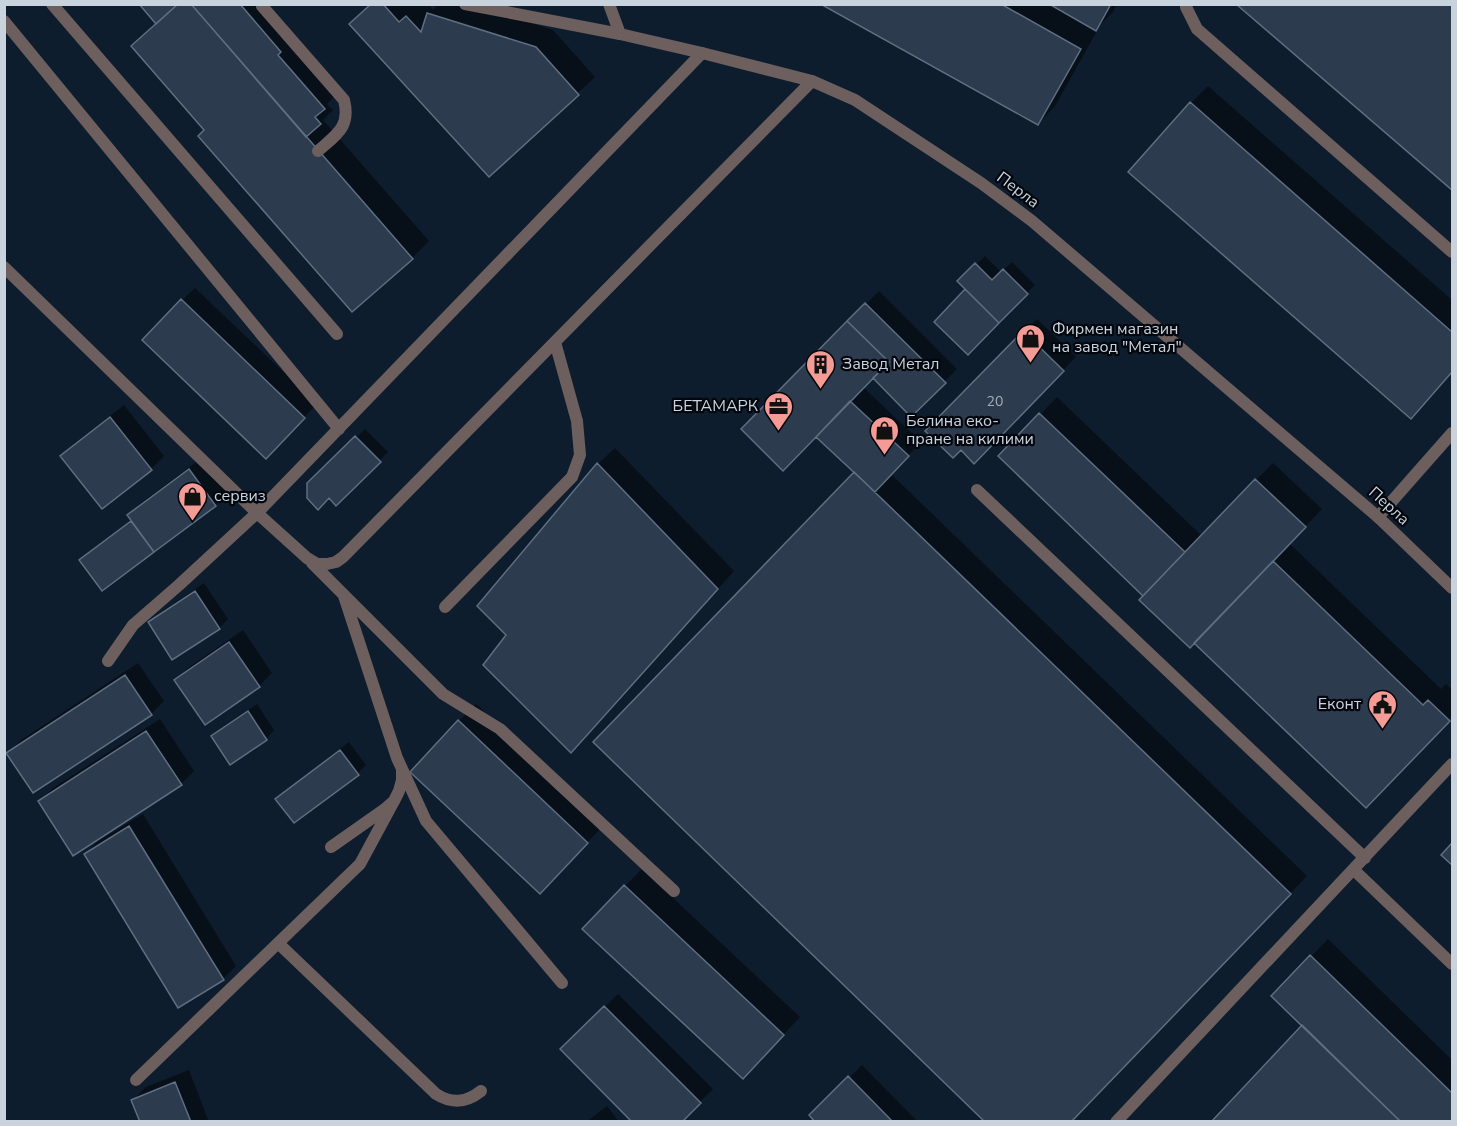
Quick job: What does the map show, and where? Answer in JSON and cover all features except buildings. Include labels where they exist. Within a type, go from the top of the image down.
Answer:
[{"type":"street","points":[[52,4],[337,334]]},
{"type":"street","points":[[262,4],[344,100],[347,118],[344,126],[318,151]]},
{"type":"street","name":"Перла","points":[[465,4],[620,34],[702,53],[812,81],[855,100],[981,183],[1032,221],[1378,517],[1452,588]]},
{"type":"street","points":[[609,4],[620,34]]},
{"type":"street","points":[[1187,4],[1186,7],[1197,28],[1452,252]]},
{"type":"street","points":[[4,21],[339,429]]},
{"type":"street","points":[[108,661],[133,625],[257,513],[702,53]]},
{"type":"street","points":[[307,558],[317,564],[327,564],[336,562],[343,556],[812,81]]},
{"type":"street","points":[[4,267],[257,513],[343,593],[443,694],[500,729],[674,891]]},
{"type":"street","points":[[445,607],[572,477],[580,455],[577,421],[555,342]]},
{"type":"street","points":[[1378,517],[1452,433]]},
{"type":"street","points":[[977,490],[1365,858]]},
{"type":"street","points":[[136,1080],[360,864],[399,791],[402,769],[343,593]]},
{"type":"street","points":[[397,758],[426,821],[562,983]]},
{"type":"street","points":[[1116,1122],[1452,764]]},
{"type":"street","points":[[331,847],[394,801]]},
{"type":"street","points":[[1354,870],[1452,964]]},
{"type":"street","points":[[278,943],[436,1094],[444,1099],[464,1101],[481,1091]]},
{"type":"place","name":"Фирмен магазин на завод \"Метал\"","points":[[1031,364]]},
{"type":"place","name":"Завод Метал","points":[[821,390]]},
{"type":"place","name":"БЕТАМАРК","points":[[779,432]]},
{"type":"place","name":"Белина еко- пране на килими","points":[[885,456]]},
{"type":"place","name":"сервиз","points":[[193,522]]},
{"type":"place","name":"Еконт","points":[[1382,730]]}]
